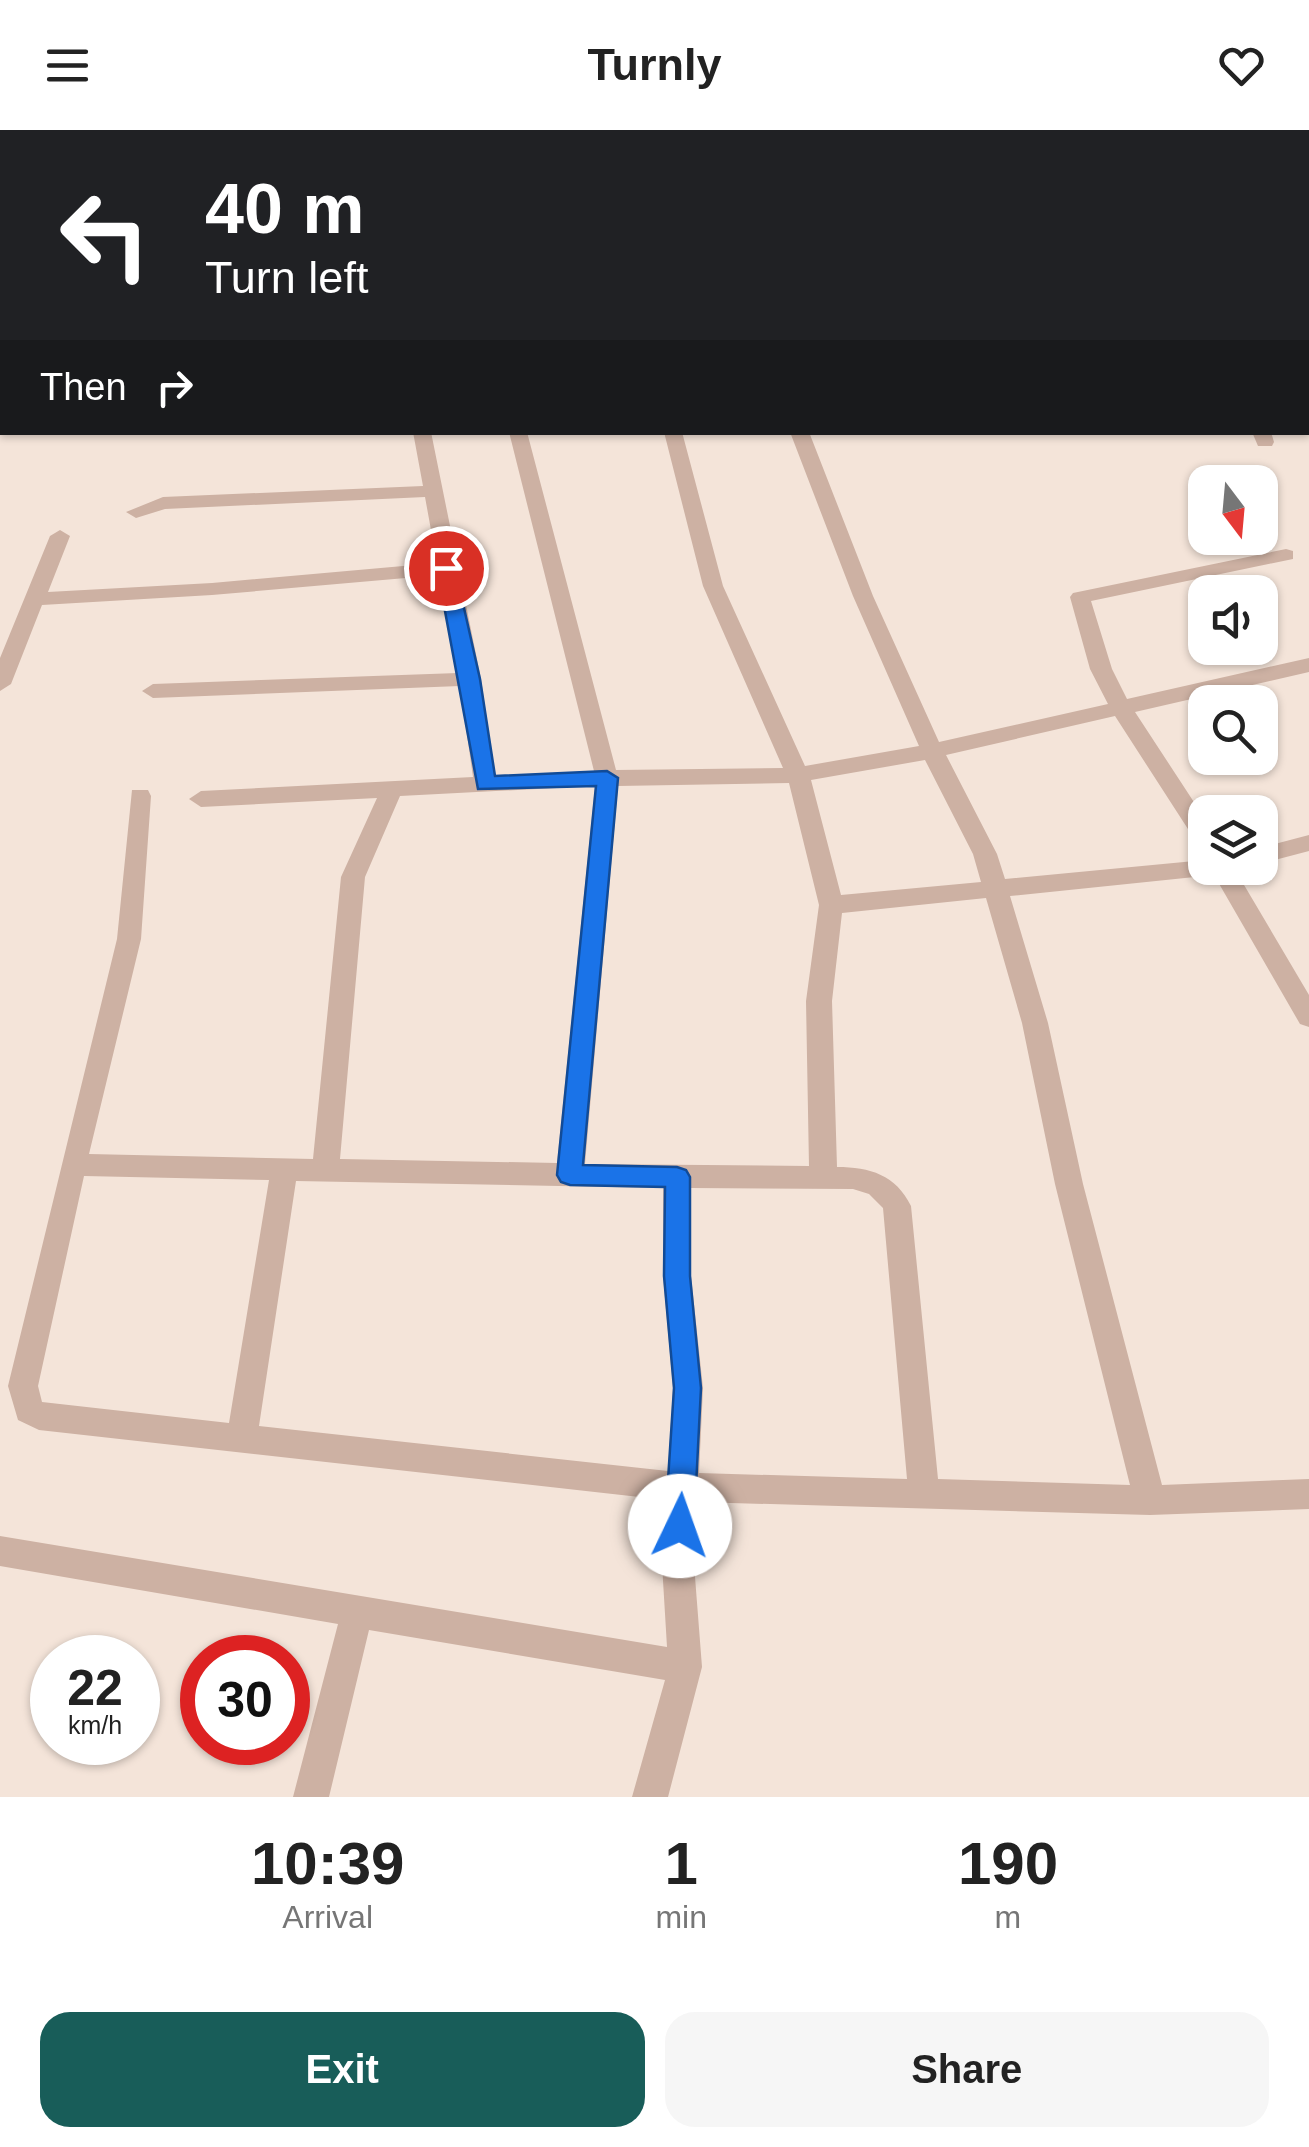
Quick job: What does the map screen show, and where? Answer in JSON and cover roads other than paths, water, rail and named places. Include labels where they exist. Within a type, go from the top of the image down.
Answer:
[{"type":"street","points":[[423,435],[470,679],[486,784]]},
{"type":"street","points":[[519,435],[607,778],[570,1175]]},
{"type":"street","points":[[674,435],[713,586],[798,775],[831,905],[819,1001],[823,1176]]},
{"type":"street","points":[[800,435],[864,596],[932,751],[985,854],[1035,1023],[1069,1184],[1150,1500]]},
{"type":"street","points":[[136,512],[163,503],[432,491]]},
{"type":"street","points":[[0,684],[60,536]]},
{"type":"street","points":[[1188,811],[1121,708],[1101,669],[1080,598],[1286,555]]},
{"type":"street","points":[[34,599],[212,589],[446,568]]},
{"type":"street","points":[[201,799],[607,778],[798,775],[932,751],[1309,664]]},
{"type":"street","points":[[153,691],[470,679]]},
{"type":"street","points":[[325,1170],[353,877],[392,789]]},
{"type":"street","points":[[140,796],[129,939],[22,1386],[29,1410],[51,1419],[681,1487],[1150,1500],[1309,1494]]},
{"type":"street","points":[[1278,851],[1309,843]]},
{"type":"street","points":[[831,905],[1188,870]]},
{"type":"street","points":[[1232,885],[1309,1016]]},
{"type":"street","points":[[74,1165],[677,1177],[823,1176],[870,1181],[883,1187],[898,1206],[924,1494]]},
{"type":"street","points":[[242,1440],[284,1170]]},
{"type":"street","points":[[650,1797],[685,1667],[678,1564],[688,1388],[677,1276],[677,1177]]},
{"type":"street","points":[[0,1551],[685,1667]]},
{"type":"street","points":[[311,1797],[357,1613]]}]
